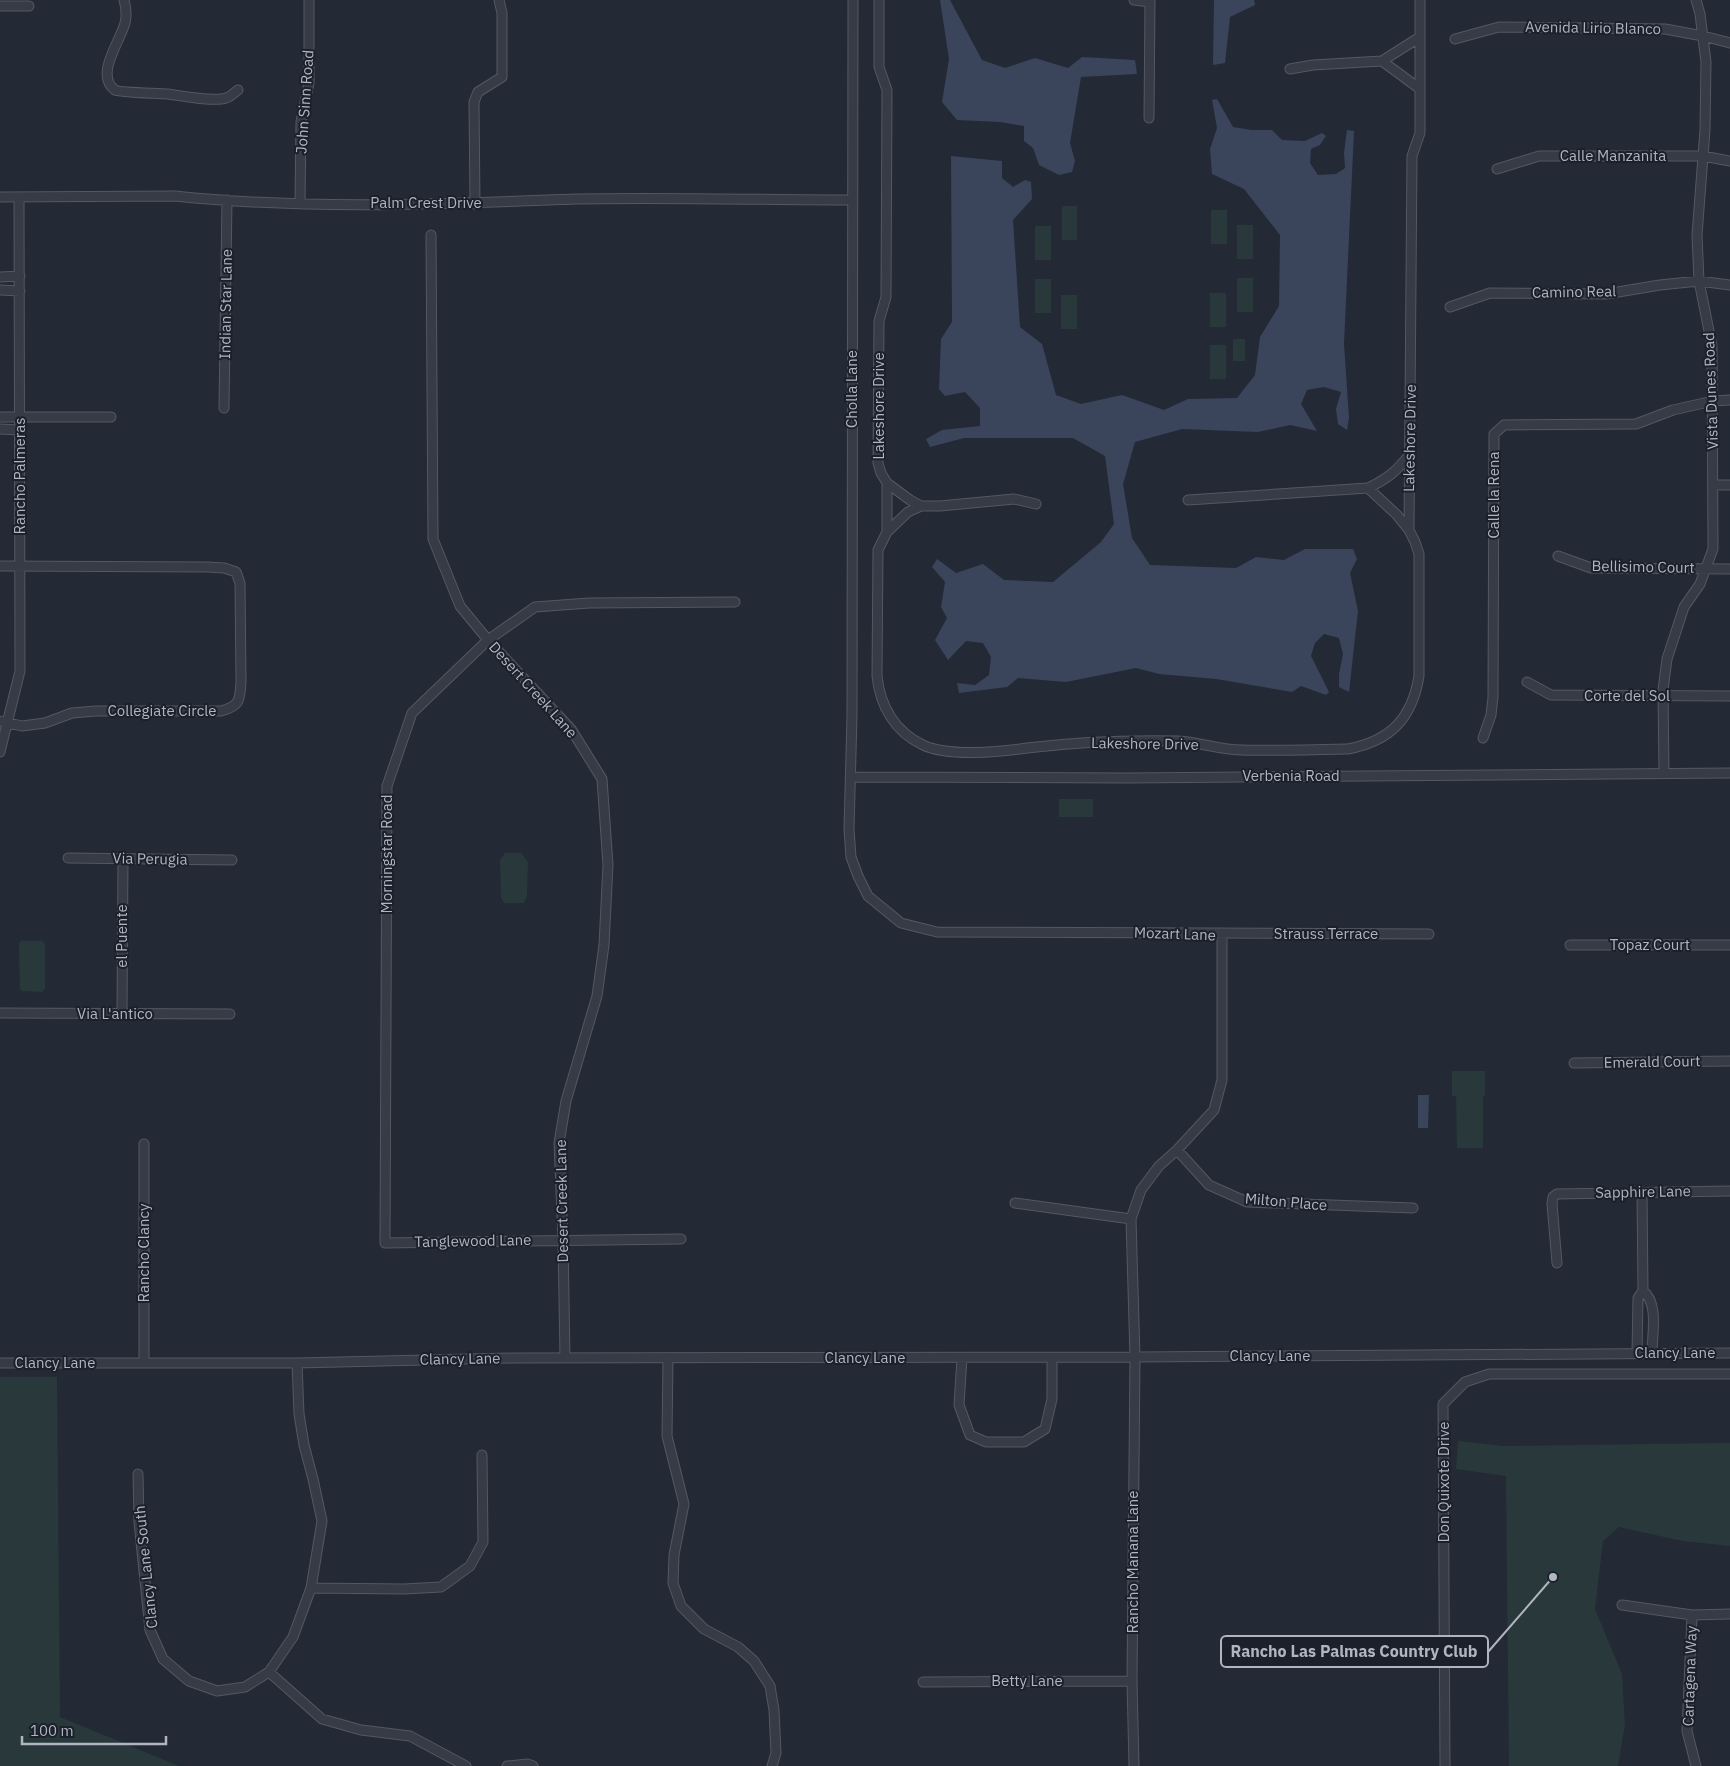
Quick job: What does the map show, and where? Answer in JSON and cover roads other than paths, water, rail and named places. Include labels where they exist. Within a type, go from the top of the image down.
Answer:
[{"type":"street","points":[[124,0],[126,21],[110,57],[107,72],[108,80],[115,90],[210,99],[225,98],[238,90]]},
{"type":"street","name":"John Sinn Road","points":[[300,203],[301,122],[308,84],[309,0]]},
{"type":"street","points":[[475,204],[474,102],[478,92],[502,77],[502,5],[499,0]]},
{"type":"street","name":"Cholla Lane","points":[[851,777],[853,0]]},
{"type":"street","name":"Lakeshore Drive","points":[[879,0],[879,67],[886,90],[886,297],[879,321],[878,463],[887,483],[887,532],[878,550],[878,690],[884,706],[893,721],[905,734],[923,745],[941,751],[978,752],[1014,750],[1075,742],[1180,741],[1240,750],[1348,749],[1365,746],[1380,739],[1394,729],[1405,717],[1418,682],[1419,554],[1416,542],[1409,530],[1412,156],[1420,133],[1420,0]]},
{"type":"street","points":[[1134,0],[1150,1],[1150,118]]},
{"type":"street","name":"Vista Dunes Road","points":[[1664,773],[1663,696],[1668,658],[1676,627],[1684,607],[1700,584],[1713,549],[1712,346],[1699,281],[1697,235],[1707,93],[1703,36],[1696,0]]},
{"type":"street","points":[[0,6],[29,6]]},
{"type":"street","name":"Avenida Lirio Blanco","points":[[1456,39],[1500,27],[1665,29],[1730,43]]},
{"type":"street","points":[[1290,69],[1313,65],[1382,61],[1420,37]]},
{"type":"street","points":[[1382,61],[1420,89]]},
{"type":"street","name":"Calle Manzanita","points":[[1497,169],[1539,156],[1704,156],[1730,161]]},
{"type":"street","name":"Palm Crest Drive","points":[[0,197],[175,196],[300,203],[475,204],[578,199],[852,200]]},
{"type":"street","name":"Rancho Palmeras","points":[[0,752],[4,722],[20,671],[19,197]]},
{"type":"street","name":"Indian Star Lane","points":[[224,408],[227,200]]},
{"type":"street","name":"Desert Creek Lane","points":[[431,235],[433,539],[460,606],[488,640],[571,729],[602,779],[608,865],[604,945],[597,996],[566,1101],[559,1143],[565,1358]]},
{"type":"street","points":[[0,277],[20,276]]},
{"type":"street","name":"Camino Real","points":[[1450,307],[1490,293],[1606,294],[1660,284],[1699,281],[1730,285]]},
{"type":"street","points":[[0,290],[20,291]]},
{"type":"street","name":"Calle la Rena","points":[[1482,738],[1491,715],[1493,697],[1494,434],[1504,425],[1636,424],[1673,410],[1713,401],[1730,400]]},
{"type":"street","points":[[0,417],[110,417]]},
{"type":"street","points":[[0,429],[20,430]]},
{"type":"street","points":[[1188,500],[1368,488],[1383,481],[1398,470],[1410,454]]},
{"type":"street","points":[[887,483],[921,506]]},
{"type":"street","points":[[1714,485],[1730,485]]},
{"type":"street","points":[[1368,488],[1397,515],[1409,530]]},
{"type":"street","points":[[887,532],[908,512],[921,506],[1014,499],[1036,504]]},
{"type":"street","name":"Bellisimo Court","points":[[1558,556],[1591,568],[1730,569]]},
{"type":"street","points":[[0,566],[19,566]]},
{"type":"street","name":"Collegiate Circle","points":[[4,722],[22,726],[45,723],[72,713],[96,711],[221,711],[230,709],[237,704],[241,695],[240,583],[236,572],[207,566],[19,566]]},
{"type":"street","name":"Morningstar Road","points":[[385,1243],[387,786],[412,713],[488,640],[535,607],[589,603],[735,602]]},
{"type":"street","name":"Corte del Sol","points":[[1527,682],[1551,695],[1730,696]]},
{"type":"street","name":"Verbenia Road","points":[[851,777],[1138,778],[1730,773]]},
{"type":"street","name":"Mozart Lane","points":[[851,777],[849,829],[851,857],[868,896],[901,923],[937,932],[1222,934],[1222,1080],[1214,1110],[1177,1150],[1159,1166],[1140,1190],[1131,1219],[1135,1358]]},
{"type":"street","name":"Via Perugia","points":[[68,858],[232,860]]},
{"type":"street","name":"el Puente","points":[[122,1014],[123,859]]},
{"type":"street","name":"Strauss Terrace","points":[[1222,934],[1429,934]]},
{"type":"street","name":"Topaz Court","points":[[1570,945],[1730,945]]},
{"type":"street","name":"Via L'antico","points":[[0,1013],[230,1014]]},
{"type":"street","name":"Emerald Court","points":[[1574,1063],[1730,1061]]},
{"type":"street","name":"Rancho Clancy","points":[[144,1144],[144,1362]]},
{"type":"street","name":"Milton Place","points":[[1177,1150],[1209,1185],[1247,1202],[1413,1208]]},
{"type":"street","name":"Sapphire Lane","points":[[1557,1263],[1552,1204],[1553,1197],[1556,1194],[1730,1190]]},
{"type":"street","points":[[1637,1354],[1638,1298],[1643,1291],[1642,1192]]},
{"type":"street","points":[[1015,1203],[1131,1219]]},
{"type":"street","name":"Tanglewood Lane","points":[[385,1243],[563,1239],[681,1239]]},
{"type":"street","points":[[1643,1291],[1648,1295],[1652,1310],[1652,1353]]},
{"type":"street","name":"Clancy Lane","points":[[0,1363],[297,1363],[565,1358],[1135,1358],[1730,1353]]},
{"type":"street","points":[[668,1358],[667,1436],[684,1504],[674,1555],[673,1583],[681,1606],[704,1629],[738,1647],[754,1661],[770,1686],[774,1710],[776,1753],[772,1766]]},
{"type":"street","points":[[962,1358],[959,1406],[970,1435],[986,1442],[1024,1442],[1045,1429],[1052,1399],[1052,1358]]},
{"type":"street","name":"Rancho Manana Lane","points":[[1134,1766],[1132,1681],[1135,1358]]},
{"type":"street","name":"Clancy Lane South","points":[[138,1474],[139,1522],[150,1630],[164,1659],[189,1681],[217,1691],[246,1687],[269,1672],[293,1637],[311,1588],[322,1521],[304,1445],[299,1414],[297,1363]]},
{"type":"street","name":"Don Quixote Drive","points":[[1445,1766],[1444,1404],[1465,1382],[1489,1374],[1730,1374]]},
{"type":"street","points":[[311,1588],[404,1589],[441,1587],[470,1566],[483,1542],[482,1456]]},
{"type":"street","points":[[1622,1605],[1692,1615],[1730,1614]]},
{"type":"street","name":"Cartagena Way","points":[[1692,1615],[1687,1731],[1696,1766]]},
{"type":"street","points":[[269,1672],[322,1719],[362,1730],[410,1736],[466,1766]]},
{"type":"street","name":"Betty Lane","points":[[923,1682],[1132,1681]]},
{"type":"street","points":[[507,1766],[528,1764],[533,1766]]},
{"type":"water","points":[[940,0],[950,0],[982,60],[1005,68],[1035,58],[1068,68],[1082,57],[1135,60],[1137,74],[1081,77],[1070,143],[1075,161],[1072,172],[1059,175],[1039,165],[1033,148],[1024,141],[1024,126],[1000,122],[957,120],[942,102],[949,59]]},
{"type":"water","points":[[1214,0],[1254,0],[1255,5],[1230,17],[1225,63],[1213,65]]},
{"type":"water","points":[[1217,99],[1233,127],[1252,130],[1272,130],[1282,140],[1305,141],[1322,133],[1326,136],[1320,145],[1311,149],[1310,163],[1318,175],[1336,174],[1345,168],[1344,153],[1347,130],[1354,131],[1344,344],[1349,418],[1347,430],[1338,424],[1336,409],[1341,392],[1324,387],[1307,390],[1301,404],[1317,431],[1290,425],[1258,432],[1182,429],[1135,442],[1123,484],[1132,538],[1150,565],[1236,568],[1256,557],[1284,560],[1305,549],[1353,549],[1357,559],[1350,573],[1358,611],[1349,692],[1339,687],[1339,674],[1343,654],[1339,638],[1324,634],[1315,643],[1311,656],[1329,692],[1326,695],[1301,686],[1292,692],[1216,679],[1159,674],[1136,668],[1066,682],[1018,678],[1007,687],[959,693],[957,683],[975,685],[989,675],[991,657],[983,643],[966,641],[948,660],[935,640],[947,618],[941,607],[945,582],[932,567],[937,559],[956,573],[983,564],[1004,580],[1053,582],[1101,542],[1114,524],[1105,456],[1073,438],[964,438],[930,447],[926,439],[942,430],[980,426],[980,408],[965,392],[945,396],[939,389],[941,339],[952,322],[951,156],[1002,161],[1002,178],[1013,187],[1025,180],[1031,182],[1032,199],[1013,220],[1020,327],[1042,344],[1056,395],[1081,404],[1122,395],[1164,410],[1188,399],[1237,398],[1255,375],[1260,337],[1279,306],[1280,235],[1244,189],[1212,174],[1210,149],[1217,128],[1212,100]]},
{"type":"water","points":[[1418,1095],[1429,1095],[1428,1128],[1418,1128]]},
{"type":"place","name":"Rancho Las Palmas Country Club","points":[[1553,1577]]}]
